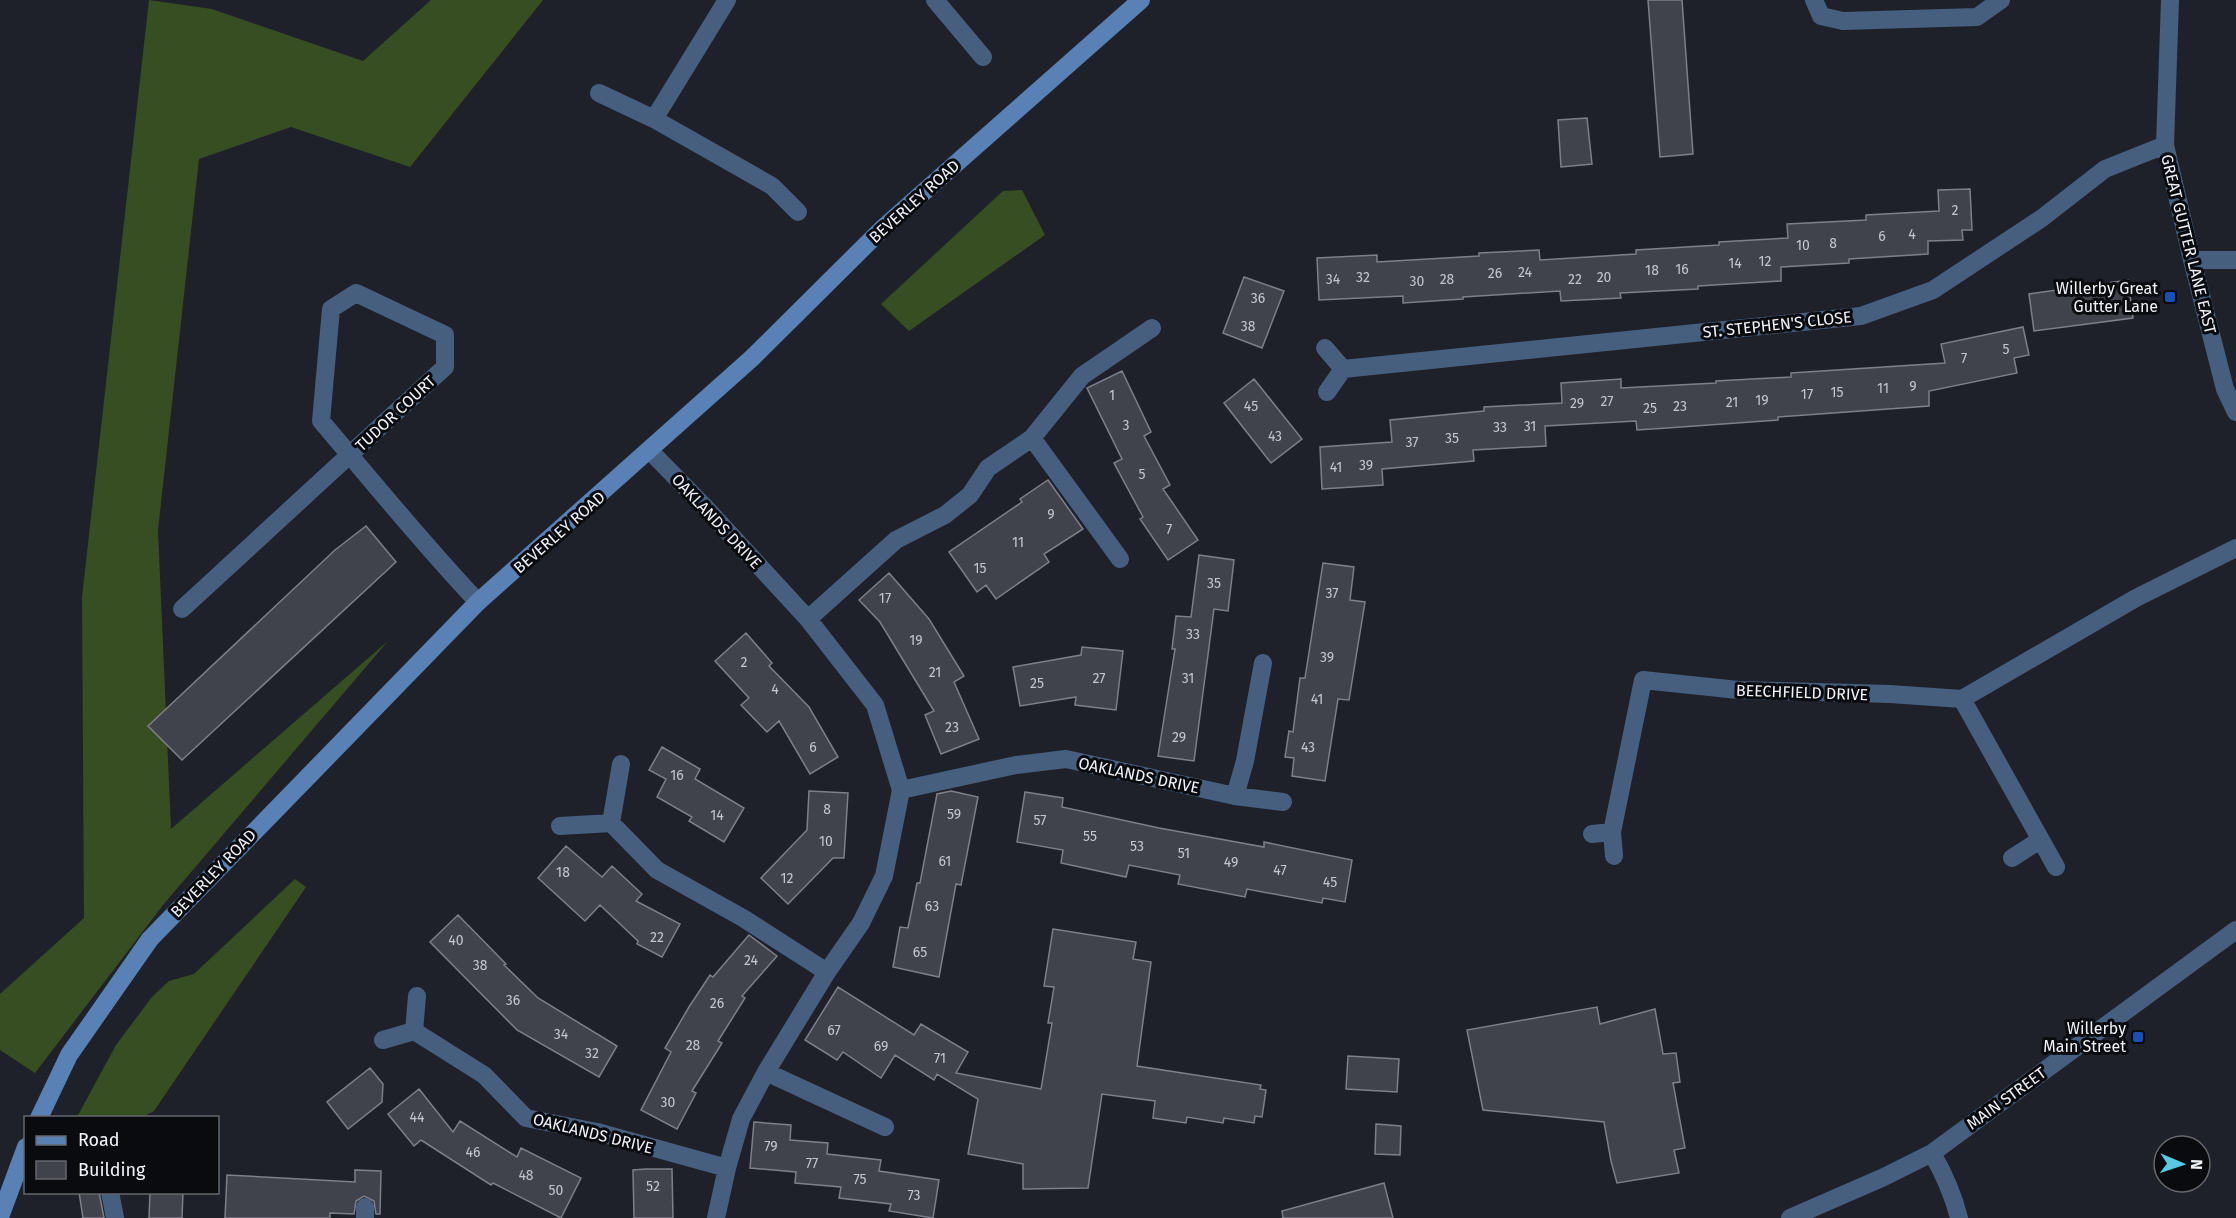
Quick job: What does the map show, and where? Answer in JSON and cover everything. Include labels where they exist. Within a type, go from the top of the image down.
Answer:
[{"type":"main road","name":"BEVERLEY ROAD","points":[[40,1116],[69,1055],[150,939],[478,602],[752,358],[883,228],[1141,0]]},
{"type":"main road","points":[[0,1183],[24,1148]]},
{"type":"main road","points":[[0,1217],[24,1151]]},
{"type":"street","points":[[654,120],[727,0]]},
{"type":"street","points":[[935,0],[983,57]]},
{"type":"street","points":[[1814,0],[1821,16],[1843,21],[1977,17],[2001,0]]},
{"type":"street","name":"GREAT GUTTER LANE EAST","points":[[2170,0],[2165,146],[2225,389],[2236,412]]},
{"type":"street","points":[[600,93],[654,120],[772,186],[798,212]]},
{"type":"street","name":"ST. STEPHEN'S CLOSE","points":[[1344,369],[1861,316],[1934,290],[2042,218],[2105,169],[2165,146]]},
{"type":"street","points":[[2192,260],[2236,260]]},
{"type":"street","name":"TUDOR COURT","points":[[182,609],[350,455],[445,367],[445,335],[356,293],[331,309],[321,421],[350,455],[397,511],[478,602]]},
{"type":"street","points":[[808,619],[897,540],[945,515],[970,495],[988,468],[1032,438],[1082,376],[1152,328]]},
{"type":"street","points":[[1325,348],[1344,369],[1327,392]]},
{"type":"street","points":[[1032,438],[1120,559]]},
{"type":"street","name":"OAKLANDS DRIVE","points":[[650,451],[808,619],[875,705],[901,790],[884,876],[861,923],[827,972],[766,1072],[741,1119],[716,1218]]},
{"type":"street","points":[[2056,867],[1962,699],[2136,598],[2236,549]]},
{"type":"street","points":[[1235,796],[1245,761],[1263,663]]},
{"type":"street","name":"BEECHFIELD DRIVE","points":[[1614,855],[1612,832],[1639,673],[1738,690],[1890,694],[1962,699]]},
{"type":"street","name":"OAKLANDS DRIVE","points":[[901,790],[1016,765],[1066,759],[1235,796],[1283,802]]},
{"type":"street","points":[[610,823],[621,764]]},
{"type":"street","points":[[560,826],[610,823],[657,870],[743,918],[827,972]]},
{"type":"street","points":[[1592,834],[1612,832]]},
{"type":"street","points":[[2012,858],[2040,840]]},
{"type":"street","name":"MAIN STREET","points":[[1790,1218],[1884,1177],[1932,1153],[2236,930]]},
{"type":"street","points":[[383,1040],[414,1031],[417,996]]},
{"type":"street","name":"OAKLANDS DRIVE","points":[[414,1031],[484,1075],[526,1118],[597,1132],[727,1168]]},
{"type":"street","points":[[766,1072],[885,1127]]},
{"type":"street","points":[[1932,1153],[1954,1198],[1959,1218]]},
{"type":"street","points":[[110,1194],[115,1218]]},
{"type":"green space","points":[[149,0],[212,9],[363,61],[431,0],[543,0],[410,167],[291,127],[199,159],[158,530],[171,829],[388,641],[163,905],[35,1073],[0,1050],[0,994],[84,918],[82,597]]},
{"type":"green space","points":[[1022,190],[1045,235],[909,331],[881,304],[1003,191]]},
{"type":"green space","points":[[295,879],[306,887],[154,1111],[145,1116],[78,1116],[116,1045],[152,997],[169,981],[194,974]]},
{"type":"building","points":[[1648,0],[1682,0],[1693,154],[1660,157]]},
{"type":"building","points":[[1587,118],[1592,164],[1561,167],[1558,120]]},
{"type":"building","points":[[1970,189],[1972,230],[1962,230],[1963,240],[1928,241],[1928,254],[1849,259],[1849,263],[1781,267],[1781,281],[1698,286],[1698,289],[1620,293],[1621,298],[1561,301],[1560,291],[1403,303],[1403,296],[1319,300],[1317,258],[1377,255],[1377,262],[1539,250],[1540,260],[1636,254],[1636,250],[1788,238],[1787,224],[1866,220],[1866,215],[1939,211],[1938,190]]},
{"type":"building","points":[[1244,277],[1284,291],[1262,348],[1223,333]]},
{"type":"building","points":[[2128,280],[2133,318],[2034,331],[2029,294]]},
{"type":"building","points":[[2023,327],[2029,355],[2014,358],[2017,373],[1929,391],[1929,406],[1637,430],[1636,421],[1545,426],[1546,446],[1473,450],[1474,461],[1382,469],[1383,485],[1322,489],[1320,447],[1392,442],[1390,420],[1484,411],[1484,407],[1562,403],[1561,383],[1621,379],[1621,388],[1716,383],[1716,381],[1791,377],[1791,373],[1945,363],[1941,344]]},
{"type":"building","points":[[1122,371],[1151,432],[1144,436],[1170,485],[1163,489],[1198,540],[1168,560],[1140,519],[1143,517],[1114,463],[1122,459],[1087,388]]},
{"type":"building","points":[[1254,379],[1302,439],[1271,463],[1224,403]]},
{"type":"building","points":[[1048,480],[1083,529],[1044,554],[1049,562],[996,599],[986,585],[977,592],[949,552],[1022,502],[1020,499]]},
{"type":"building","points":[[366,526],[396,562],[182,760],[148,726],[335,550]]},
{"type":"building","points":[[1199,555],[1234,560],[1228,611],[1214,609],[1194,761],[1158,756],[1175,649],[1172,649],[1176,616],[1191,617]]},
{"type":"building","points":[[1323,563],[1354,567],[1350,600],[1365,602],[1349,700],[1338,699],[1325,781],[1292,776],[1294,758],[1285,757],[1289,731],[1293,732],[1300,678],[1305,678]]},
{"type":"building","points":[[889,573],[929,619],[964,676],[954,682],[979,739],[941,754],[925,715],[934,711],[880,622],[859,600]]},
{"type":"building","points":[[746,633],[772,663],[769,666],[809,707],[838,757],[810,774],[779,721],[767,732],[741,705],[749,698],[715,661]]},
{"type":"building","points":[[1082,647],[1123,651],[1116,710],[1075,705],[1076,697],[1020,706],[1013,667],[1081,655]]},
{"type":"building","points":[[662,747],[700,769],[695,779],[744,808],[724,842],[689,821],[692,817],[657,797],[666,779],[649,770]]},
{"type":"building","points":[[809,791],[848,793],[844,858],[833,858],[788,904],[761,878],[807,830]]},
{"type":"building","points":[[951,791],[978,797],[961,885],[956,884],[939,977],[893,967],[900,927],[908,928],[917,883],[920,883],[937,794]]},
{"type":"building","points":[[1025,792],[1063,798],[1062,807],[1159,828],[1264,847],[1264,842],[1352,860],[1345,902],[1323,898],[1322,903],[1247,889],[1245,897],[1178,884],[1180,875],[1129,865],[1126,877],[1061,863],[1063,850],[1017,842]]},
{"type":"building","points":[[566,846],[602,877],[612,866],[642,894],[636,901],[680,924],[662,957],[637,944],[638,941],[600,905],[585,921],[538,878]]},
{"type":"building","points":[[458,915],[538,998],[617,1046],[599,1077],[517,1030],[430,942]]},
{"type":"building","points":[[1053,929],[1136,942],[1133,959],[1151,962],[1137,1066],[1261,1085],[1260,1089],[1266,1090],[1262,1117],[1255,1116],[1254,1123],[1224,1118],[1223,1123],[1187,1117],[1186,1123],[1153,1118],[1155,1101],[1102,1094],[1088,1188],[1023,1189],[1023,1164],[968,1154],[978,1099],[937,1074],[934,1080],[895,1055],[881,1078],[843,1052],[837,1060],[805,1040],[838,987],[914,1035],[921,1024],[968,1052],[956,1073],[1041,1089],[1052,1023],[1048,1023],[1054,987],[1044,986]]},
{"type":"building","points":[[749,935],[777,956],[742,996],[745,998],[718,1041],[722,1043],[692,1091],[696,1093],[677,1129],[641,1110],[671,1052],[665,1048],[689,1007],[710,975],[713,977]]},
{"type":"building","points":[[1597,1007],[1600,1024],[1655,1009],[1663,1054],[1676,1053],[1680,1082],[1673,1083],[1685,1148],[1674,1150],[1679,1173],[1617,1183],[1604,1122],[1483,1110],[1467,1030]]},
{"type":"building","points":[[1348,1056],[1399,1059],[1397,1092],[1346,1089]]},
{"type":"building","points":[[370,1068],[383,1084],[382,1102],[348,1129],[327,1102]]},
{"type":"building","points":[[419,1089],[453,1132],[460,1121],[517,1157],[521,1148],[581,1178],[561,1218],[493,1183],[491,1185],[421,1140],[414,1146],[388,1114]]},
{"type":"building","points":[[754,1122],[791,1125],[790,1140],[828,1143],[827,1154],[881,1160],[879,1171],[939,1180],[933,1218],[889,1211],[891,1204],[839,1198],[841,1187],[795,1183],[796,1172],[750,1168]]},
{"type":"building","points":[[1376,1124],[1401,1126],[1400,1155],[1375,1154]]},
{"type":"building","points":[[672,1169],[673,1218],[634,1218],[633,1170]]},
{"type":"building","points":[[355,1170],[381,1171],[380,1214],[376,1214],[374,1201],[364,1196],[356,1201],[354,1214],[330,1213],[330,1218],[225,1218],[227,1175],[355,1182]]},
{"type":"building","points":[[1384,1183],[1393,1218],[1283,1218],[1282,1211]]},
{"type":"building","points":[[79,1194],[99,1194],[104,1218],[83,1218]]},
{"type":"building","points":[[150,1194],[183,1194],[182,1218],[149,1218]]},
{"type":"place","name":"Willerby Great Gutter Lane","points":[[2170,297]]},
{"type":"place","name":"Willerby Main Street","points":[[2138,1037]]}]
